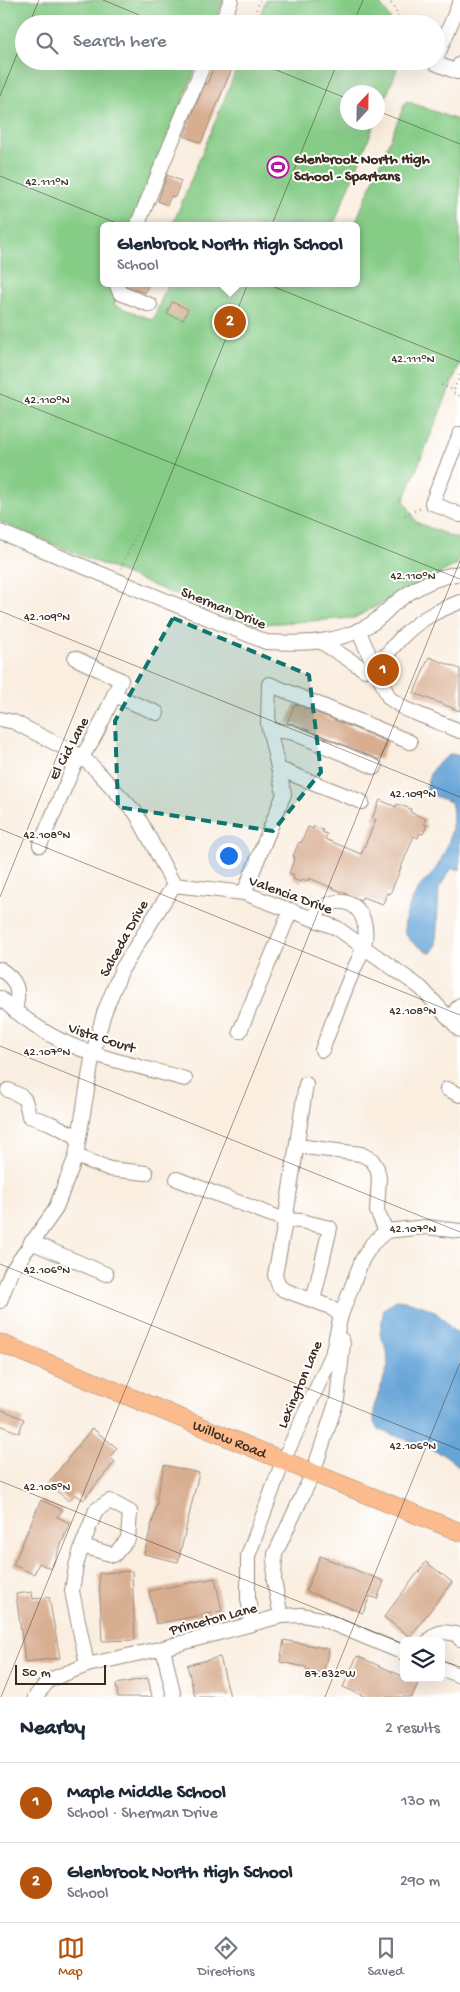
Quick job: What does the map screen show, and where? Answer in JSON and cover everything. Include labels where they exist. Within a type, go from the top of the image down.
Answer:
[{"type":"main road","name":"Willow Road","points":[[0,1343],[313,1474],[460,1532]]},
{"type":"street","points":[[225,15],[232,0]]},
{"type":"street","points":[[445,38],[460,2]]},
{"type":"street","points":[[445,67],[456,72],[460,64]]},
{"type":"street","points":[[140,222],[201,70]]},
{"type":"street","points":[[118,287],[120,293],[150,305]]},
{"type":"street","points":[[460,434],[432,503],[460,515]]},
{"type":"street","name":"Sherman Drive","points":[[0,532],[266,642],[305,644],[339,638],[370,624],[397,602],[421,586],[450,574],[460,573]]},
{"type":"street","points":[[320,641],[365,670],[378,664],[402,636],[428,614],[460,602]]},
{"type":"street","points":[[358,630],[389,698],[405,709],[460,731]]},
{"type":"street","name":"El Cid Lane","points":[[40,845],[74,766],[82,757],[121,680],[75,658]]},
{"type":"street","points":[[244,893],[284,794],[268,724],[269,684],[410,742]]},
{"type":"street","points":[[114,695],[157,712]]},
{"type":"street","points":[[0,719],[14,722],[82,757],[136,813],[174,885]]},
{"type":"street","points":[[270,730],[291,732],[375,768]]},
{"type":"street","points":[[279,769],[362,802]]},
{"type":"street","name":"Valencia Drive","points":[[174,885],[244,893],[337,928],[421,988],[459,1029]]},
{"type":"street","name":"Salceda Drive","points":[[0,1301],[11,1272],[55,1210],[76,1156],[93,1053],[104,1013],[122,969],[174,885]]},
{"type":"street","points":[[312,918],[326,904],[339,901],[350,903],[360,912],[365,926],[364,946],[322,1050]]},
{"type":"street","points":[[240,1031],[291,910]]},
{"type":"street","points":[[0,969],[13,980],[18,990],[15,1011]]},
{"type":"street","name":"Vista Court","points":[[0,998],[15,1011],[58,1040],[93,1053],[185,1079]]},
{"type":"street","points":[[459,1029],[456,1010],[460,1005]]},
{"type":"street","points":[[306,1084],[285,1220],[274,1275],[276,1281],[284,1290],[328,1306],[341,1315]]},
{"type":"street","points":[[447,1089],[460,1095]]},
{"type":"street","points":[[8,1090],[22,1096],[26,1101],[29,1116],[50,1123],[78,1137]]},
{"type":"street","points":[[297,1146],[361,1154],[372,1160],[377,1168],[379,1178],[377,1211],[386,1231],[426,1227],[460,1231]]},
{"type":"street","points":[[76,1156],[110,1170],[146,1173]]},
{"type":"street","points":[[177,1179],[285,1220],[301,1221],[330,1228],[314,1301]]},
{"type":"street","name":"Lexington Lane","points":[[253,1623],[248,1599],[248,1556],[284,1461],[332,1355],[341,1315],[362,1260],[372,1244],[386,1231]]},
{"type":"street","points":[[31,1242],[106,1274]]},
{"type":"street","name":"Lexington Lane","points":[[281,1616],[274,1581],[275,1554],[313,1474],[337,1400],[343,1344],[338,1329]]},
{"type":"street","points":[[320,1384],[338,1390]]},
{"type":"street","points":[[82,1546],[76,1566],[72,1591],[87,1665]]},
{"type":"street","name":"Princeton Lane","points":[[35,1697],[49,1680],[87,1665],[163,1648],[281,1616],[302,1615],[322,1619],[400,1651]]},
{"type":"street","points":[[432,1637],[444,1631],[458,1635],[460,1638]]},
{"type":"street","points":[[163,1648],[174,1697]]},
{"type":"street","points":[[445,1670],[460,1676]]},
{"type":"path","points":[[254,15],[260,0]]},
{"type":"path","points":[[387,0],[394,6],[397,15]]},
{"type":"path","points":[[460,375],[452,393],[460,396]]},
{"type":"path","points":[[441,385],[454,390]]},
{"type":"path","points":[[405,515],[432,503]]},
{"type":"path","points":[[115,580],[142,522]]},
{"type":"highlighted area","points":[[173,618],[309,675],[321,772],[273,831],[118,807],[115,721]]},
{"type":"green space","points":[[0,0],[224,0],[218,15],[15,15],[15,70],[195,70],[134,222],[100,222],[100,287],[114,287],[118,295],[114,305],[153,320],[166,287],[360,287],[360,222],[356,222],[406,101],[460,121],[460,363],[404,500],[416,522],[460,540],[458,564],[354,618],[248,625],[0,522]]},
{"type":"green space","points":[[266,0],[377,0],[388,15],[260,15]]},
{"type":"green space","name":"Glenbrook North High School - Spartans","points":[[236,70],[396,70],[385,100],[385,85],[340,85],[340,130],[372,130],[335,222],[174,222]]},
{"type":"water","points":[[451,754],[460,756],[460,870],[452,868],[439,888],[436,946],[431,953],[409,939],[404,927],[415,895],[439,864],[450,838],[453,820],[451,802],[426,793],[428,779],[432,770]]},
{"type":"water","points":[[396,1300],[414,1303],[430,1309],[460,1335],[460,1467],[445,1455],[379,1430],[374,1423],[374,1407],[388,1366],[387,1350],[380,1334],[384,1309]]},
{"type":"building","points":[[212,70],[231,70],[201,143],[184,136],[205,83],[207,84]]},
{"type":"building","points":[[167,175],[181,181],[175,197],[171,196],[167,205],[158,201]]},
{"type":"building","points":[[130,287],[147,287],[145,293]]},
{"type":"building","points":[[172,302],[188,309],[183,320],[167,314]]},
{"type":"building","points":[[429,657],[460,669],[460,711],[414,693]]},
{"type":"building","points":[[295,704],[388,742],[380,760],[294,724],[287,723]]},
{"type":"building","points":[[380,800],[396,807],[397,804],[411,809],[410,812],[426,819],[424,824],[427,825],[423,834],[420,833],[418,838],[414,836],[390,894],[387,893],[383,904],[362,897],[361,900],[309,878],[308,881],[302,879],[301,882],[293,879],[294,875],[289,873],[295,857],[293,856],[308,827],[313,829],[314,826],[323,830],[322,832],[327,834],[325,839],[361,854],[376,820],[372,818]]},
{"type":"building","points":[[0,1409],[24,1419],[19,1433],[0,1425]]},
{"type":"building","points":[[92,1428],[117,1448],[110,1457],[115,1462],[83,1500],[75,1494],[69,1501],[48,1484]]},
{"type":"building","points":[[164,1465],[199,1473],[178,1562],[144,1554],[158,1500],[156,1500]]},
{"type":"building","points":[[41,1500],[63,1510],[57,1517],[70,1523],[51,1569],[39,1563],[34,1574],[13,1565]]},
{"type":"building","points":[[320,1556],[384,1581],[377,1599],[370,1596],[363,1613],[306,1591]]},
{"type":"building","points":[[426,1562],[452,1582],[410,1637],[384,1617]]},
{"type":"building","points":[[132,1571],[135,1640],[102,1641],[99,1573]]},
{"type":"building","points":[[215,1578],[222,1611],[156,1624],[149,1591]]},
{"type":"building","points":[[32,1592],[33,1599],[49,1597],[60,1658],[25,1662],[16,1594]]},
{"type":"building","points":[[284,1640],[329,1649],[323,1674],[306,1670],[306,1667],[280,1662]]},
{"type":"building","points":[[357,1656],[400,1675],[400,1682],[418,1683],[412,1697],[366,1697],[343,1687]]},
{"type":"building","points":[[220,1657],[230,1697],[195,1697],[187,1665]]},
{"type":"building","points":[[148,1678],[152,1697],[118,1697],[116,1684]]},
{"type":"place","name":"Glenbrook North High School - Spartans","points":[[278,167]]},
{"type":"place","name":"Glenbrook North High School","points":[[230,322]]},
{"type":"place","name":"Maple Middle School","points":[[383,670]]}]
